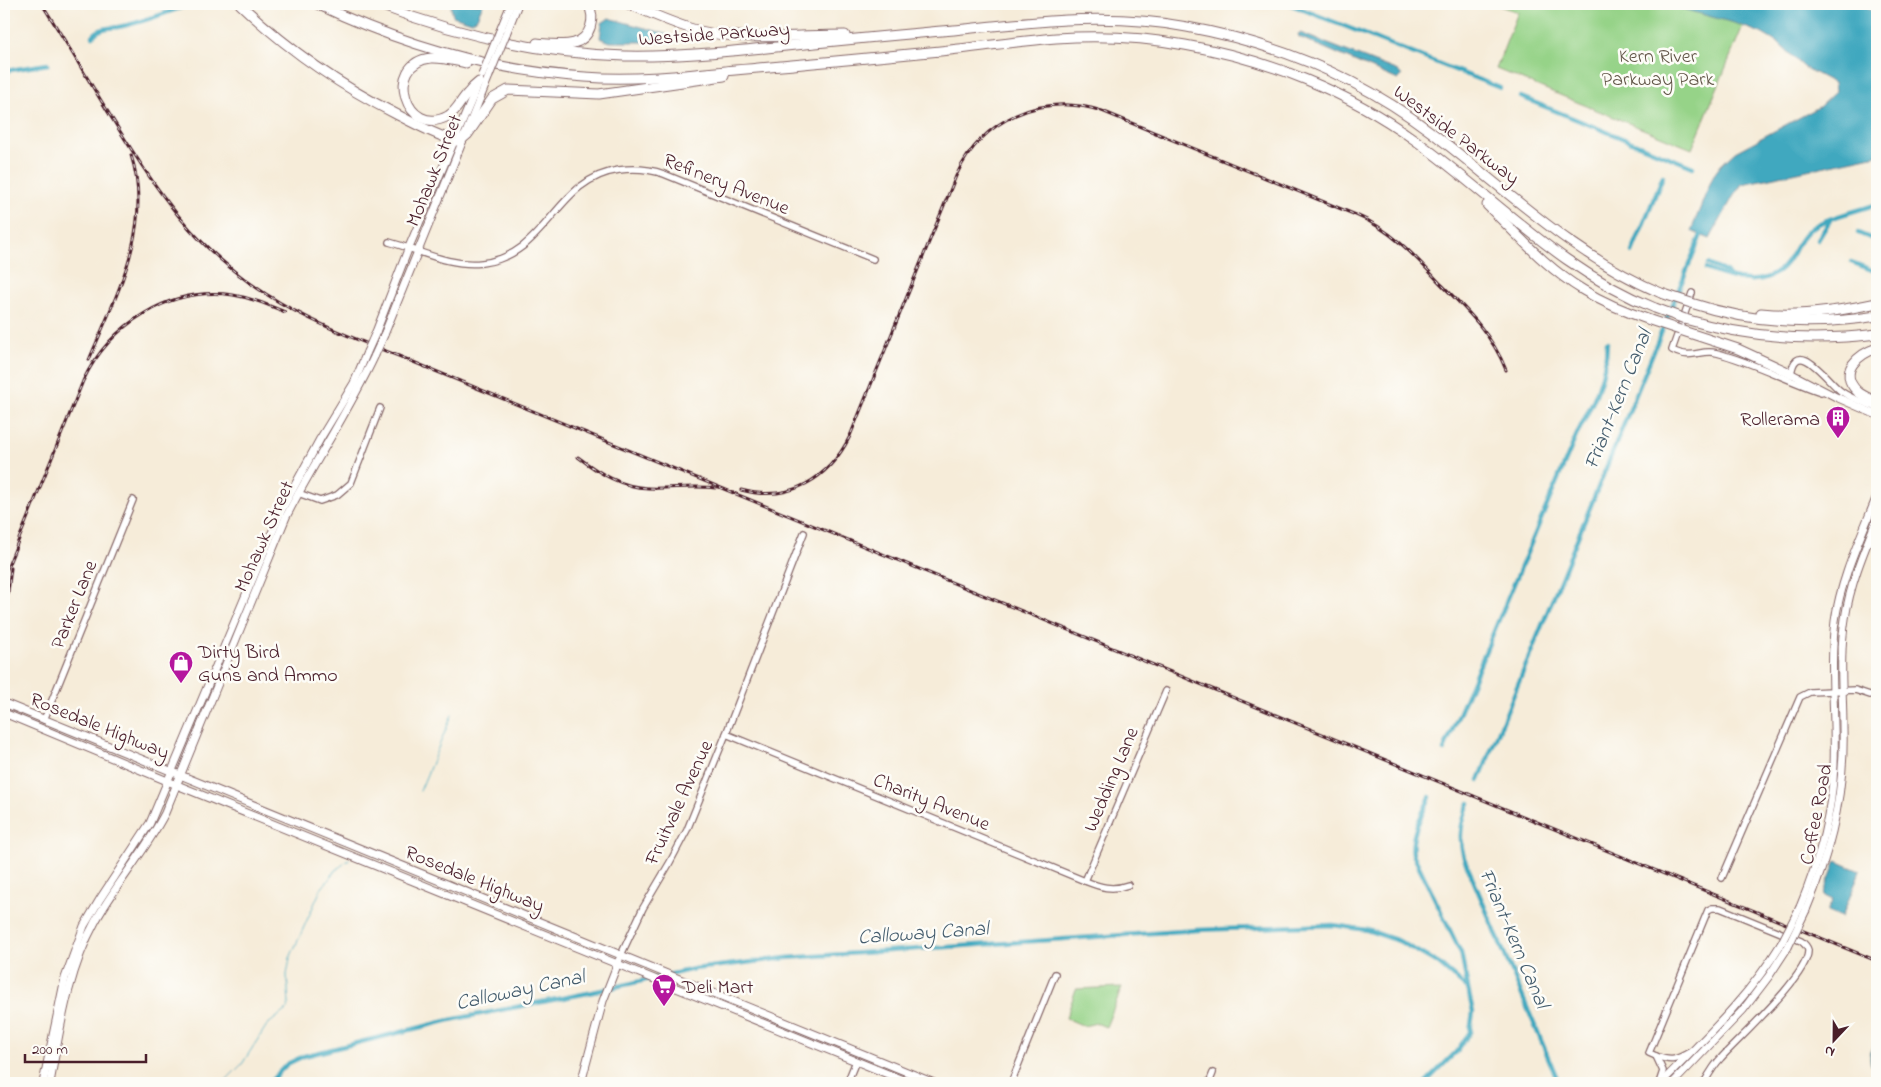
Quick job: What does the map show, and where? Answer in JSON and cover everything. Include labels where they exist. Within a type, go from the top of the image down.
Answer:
[{"type":"highway","points":[[240,4],[297,53],[338,81],[402,117],[458,140],[471,130],[489,101],[505,91],[516,90],[582,95],[612,93],[706,80],[766,68]]},
{"type":"highway","points":[[317,4],[367,26],[417,43]]},
{"type":"highway","points":[[330,4],[375,26],[417,43]]},
{"type":"highway","name":"Westside Parkway","points":[[377,4],[445,28],[522,46],[566,52],[625,56],[698,54],[1052,20],[1111,19],[1182,26],[1243,38],[1321,67],[1379,96],[1430,131],[1575,246],[1620,274],[1661,293],[1716,310],[1765,319],[1810,322],[1877,316]]},
{"type":"highway","points":[[445,28],[529,42],[570,44],[583,38],[591,27],[592,14],[588,4]]},
{"type":"highway","points":[[628,4],[691,29],[716,34],[749,36],[908,34]]},
{"type":"highway","name":"Westside Parkway","points":[[417,43],[497,65],[539,72],[585,77],[654,78],[1057,38],[1129,38],[1168,42],[1244,58],[1276,68],[1331,91],[1383,118],[1452,169],[1541,243],[1578,268],[1620,292],[1655,308],[1685,319],[1727,330],[1780,337],[1815,339],[1877,334]]},
{"type":"highway","points":[[483,78],[468,92],[456,110],[437,120],[423,117],[413,112],[407,103],[404,93],[405,78],[410,70],[421,61],[431,58],[527,74],[585,77]]},
{"type":"highway","points":[[1452,169],[1555,270],[1581,289],[1607,304],[1738,349],[1791,378]]},
{"type":"highway","points":[[1716,310],[1723,307],[1768,314],[1803,314],[1877,303]]},
{"type":"highway","points":[[1877,348],[1861,354],[1851,367],[1850,374],[1856,390],[1877,402]]},
{"type":"main road","name":"Mohawk Street","points":[[50,1083],[68,994],[85,944],[104,906],[152,838],[166,813],[286,517],[352,400],[375,355],[419,250],[458,140],[502,33],[511,4]]},
{"type":"main road","name":"Mohawk Street","points":[[502,33],[518,4]]},
{"type":"main road","name":"Mohawk Street","points":[[43,1083],[63,985],[84,926],[150,823],[170,771],[282,509],[320,439],[354,383],[409,247],[458,140],[483,78]]},
{"type":"main road","points":[[1791,378],[1877,415]]},
{"type":"main road","name":"Coffee Road","points":[[1803,909],[1819,856],[1830,806],[1834,763],[1832,691],[1834,634],[1844,581],[1858,540],[1877,497]]},
{"type":"main road","points":[[1872,530],[1872,522],[1877,507]]},
{"type":"main road","name":"Coffee Road","points":[[1674,1083],[1743,1010],[1769,976],[1822,871],[1838,808],[1843,763],[1841,651],[1843,629],[1852,584],[1877,518]]},
{"type":"main road","points":[[1843,629],[1840,624],[1847,587],[1844,581]]},
{"type":"main road","points":[[240,632],[235,629],[244,606],[244,596]]},
{"type":"main road","name":"Rosedale Highway","points":[[4,703],[934,1083]]},
{"type":"main road","name":"Rosedale Highway","points":[[4,712],[176,785],[910,1083]]},
{"type":"main road","name":"Coffee Road","points":[[1660,1083],[1738,1004],[1784,945]]},
{"type":"main road","name":"Fruitvale Avenue","points":[[581,1083],[606,996],[621,956]]},
{"type":"main road","points":[[798,1037],[807,1036],[851,1054],[854,1054],[855,1051]]},
{"type":"main road","points":[[856,1061],[858,1059],[862,1060],[901,1075],[916,1076]]},
{"type":"street","name":"Refinery Avenue","points":[[390,242],[451,261],[482,263],[497,260],[514,253],[526,245],[568,197],[589,180],[614,171],[642,169],[664,174],[872,259]]},
{"type":"street","points":[[1692,293],[1672,350],[1693,356],[1714,352],[1774,375],[1791,378],[1794,365],[1798,361],[1809,360],[1842,392],[1877,408]]},
{"type":"street","points":[[298,493],[320,501],[337,495],[351,483],[380,408]]},
{"type":"street","name":"Parker Lane","points":[[44,720],[133,500]]},
{"type":"street","name":"Fruitvale Avenue","points":[[621,956],[643,908],[683,839],[804,533]]},
{"type":"street","name":"Wedding Lane","points":[[1084,881],[1166,690]]},
{"type":"street","points":[[1722,878],[1800,697],[1807,693],[1855,690],[1870,695]]},
{"type":"street","name":"Charity Avenue","points":[[726,734],[1084,881],[1107,888],[1120,888],[1128,885]]},
{"type":"street","name":"Coffee Road","points":[[1694,1049],[1676,1060],[1649,1053],[1708,910],[1720,908],[1801,941],[1807,948],[1808,953],[1805,962],[1761,1018],[1720,1059],[1704,1083]]},
{"type":"street","points":[[1011,1083],[1056,974]]},
{"type":"street","name":"Coffee Road","points":[[1656,1056],[1663,1071],[1660,1083]]},
{"type":"street","points":[[847,1083],[856,1061]]},
{"type":"street","points":[[1209,1083],[1213,1073]]},
{"type":"green space","name":"Kern River Parkway Park","points":[[1494,4],[1752,4],[1692,149],[1496,69],[1518,12]]},
{"type":"green space","points":[[1122,987],[1106,1027],[1096,1023],[1084,1026],[1066,1018],[1076,989]]},
{"type":"water","points":[[452,4],[483,4],[477,18],[472,22],[453,16]]},
{"type":"water","points":[[1664,4],[1864,4],[1877,16],[1877,155],[1742,184],[1710,239],[1691,231],[1713,176],[1721,165],[1735,152],[1819,107],[1835,92],[1834,83],[1805,68],[1778,43],[1761,33],[1734,23]]},
{"type":"water","points":[[609,18],[667,34],[670,37],[660,42],[610,42],[600,38],[602,23]]},
{"type":"water","points":[[1300,33],[1398,71],[1402,76],[1398,80],[1299,37],[1298,34]]},
{"type":"water","points":[[1836,861],[1860,871],[1842,917],[1827,911],[1833,900],[1823,895]]},
{"type":"water","points":[[1877,1037],[1877,1068],[1871,1065],[1870,1054]]},
{"type":"waterway","points":[[93,36],[95,33],[107,28],[137,23],[191,4]]},
{"type":"waterway","points":[[1289,4],[1500,88]]},
{"type":"waterway","points":[[4,71],[48,64]]},
{"type":"waterway","points":[[1521,97],[1693,167]]},
{"type":"waterway","points":[[1632,252],[1663,176]]},
{"type":"waterway","points":[[1706,269],[1738,279],[1749,280],[1770,276],[1779,271],[1787,262],[1802,237],[1809,230],[1832,218],[1877,204]]},
{"type":"waterway","points":[[1818,240],[1830,220]]},
{"type":"waterway","name":"Friant-Kern Canal","points":[[1479,780],[1703,230]]},
{"type":"waterway","points":[[1858,233],[1877,241]]},
{"type":"waterway","points":[[1851,262],[1877,272]]},
{"type":"waterway","points":[[1708,264],[1726,272],[1729,276]]},
{"type":"waterway","points":[[1444,750],[1577,434],[1598,390],[1604,367],[1607,342]]},
{"type":"waterway","points":[[420,791],[452,715]]},
{"type":"waterway","points":[[1430,797],[1415,832],[1413,854],[1461,953],[1468,988]]},
{"type":"waterway","name":"Friant-Kern Canal","points":[[1469,803],[1461,830],[1464,858],[1559,1083]]},
{"type":"waterway","points":[[223,1083],[242,1064],[267,1025],[286,1010],[289,1004],[287,975],[290,958],[321,889],[337,869],[349,860]]},
{"type":"waterway","name":"Calloway Canal","points":[[269,1083],[287,1064],[304,1056],[450,1020],[593,992],[694,969],[786,958],[1197,930],[1333,925],[1367,930],[1399,941],[1439,964],[1468,989],[1473,1012],[1470,1032],[1457,1051],[1425,1083]]},
{"type":"railway","points":[[42,4],[145,171],[179,216],[217,257],[240,276],[299,313],[352,337],[1877,961]]},
{"type":"railway","points":[[741,490],[759,493],[791,490],[806,484],[831,464],[850,436],[956,176],[967,156],[981,139],[998,125],[1016,115],[1036,108],[1057,105],[1079,106],[1102,111],[1368,221],[1391,235],[1401,244],[1468,312],[1486,333],[1506,370]]},
{"type":"railway","points":[[89,360],[120,286],[135,234],[138,208],[137,182],[131,155]]},
{"type":"railway","points":[[4,576],[83,381],[109,342],[126,326],[144,313],[165,303],[187,297],[210,294],[247,298],[285,312]]},
{"type":"railway","points":[[578,457],[602,474],[629,485],[648,488],[715,488]]},
{"type":"railway","points":[[4,615],[11,568]]},
{"type":"place","name":"Rollerama","points":[[1838,439]]},
{"type":"place","name":"Dirty Bird Guns and Ammo","points":[[181,684]]},
{"type":"place","name":"Deli Mart","points":[[664,1007]]}]
